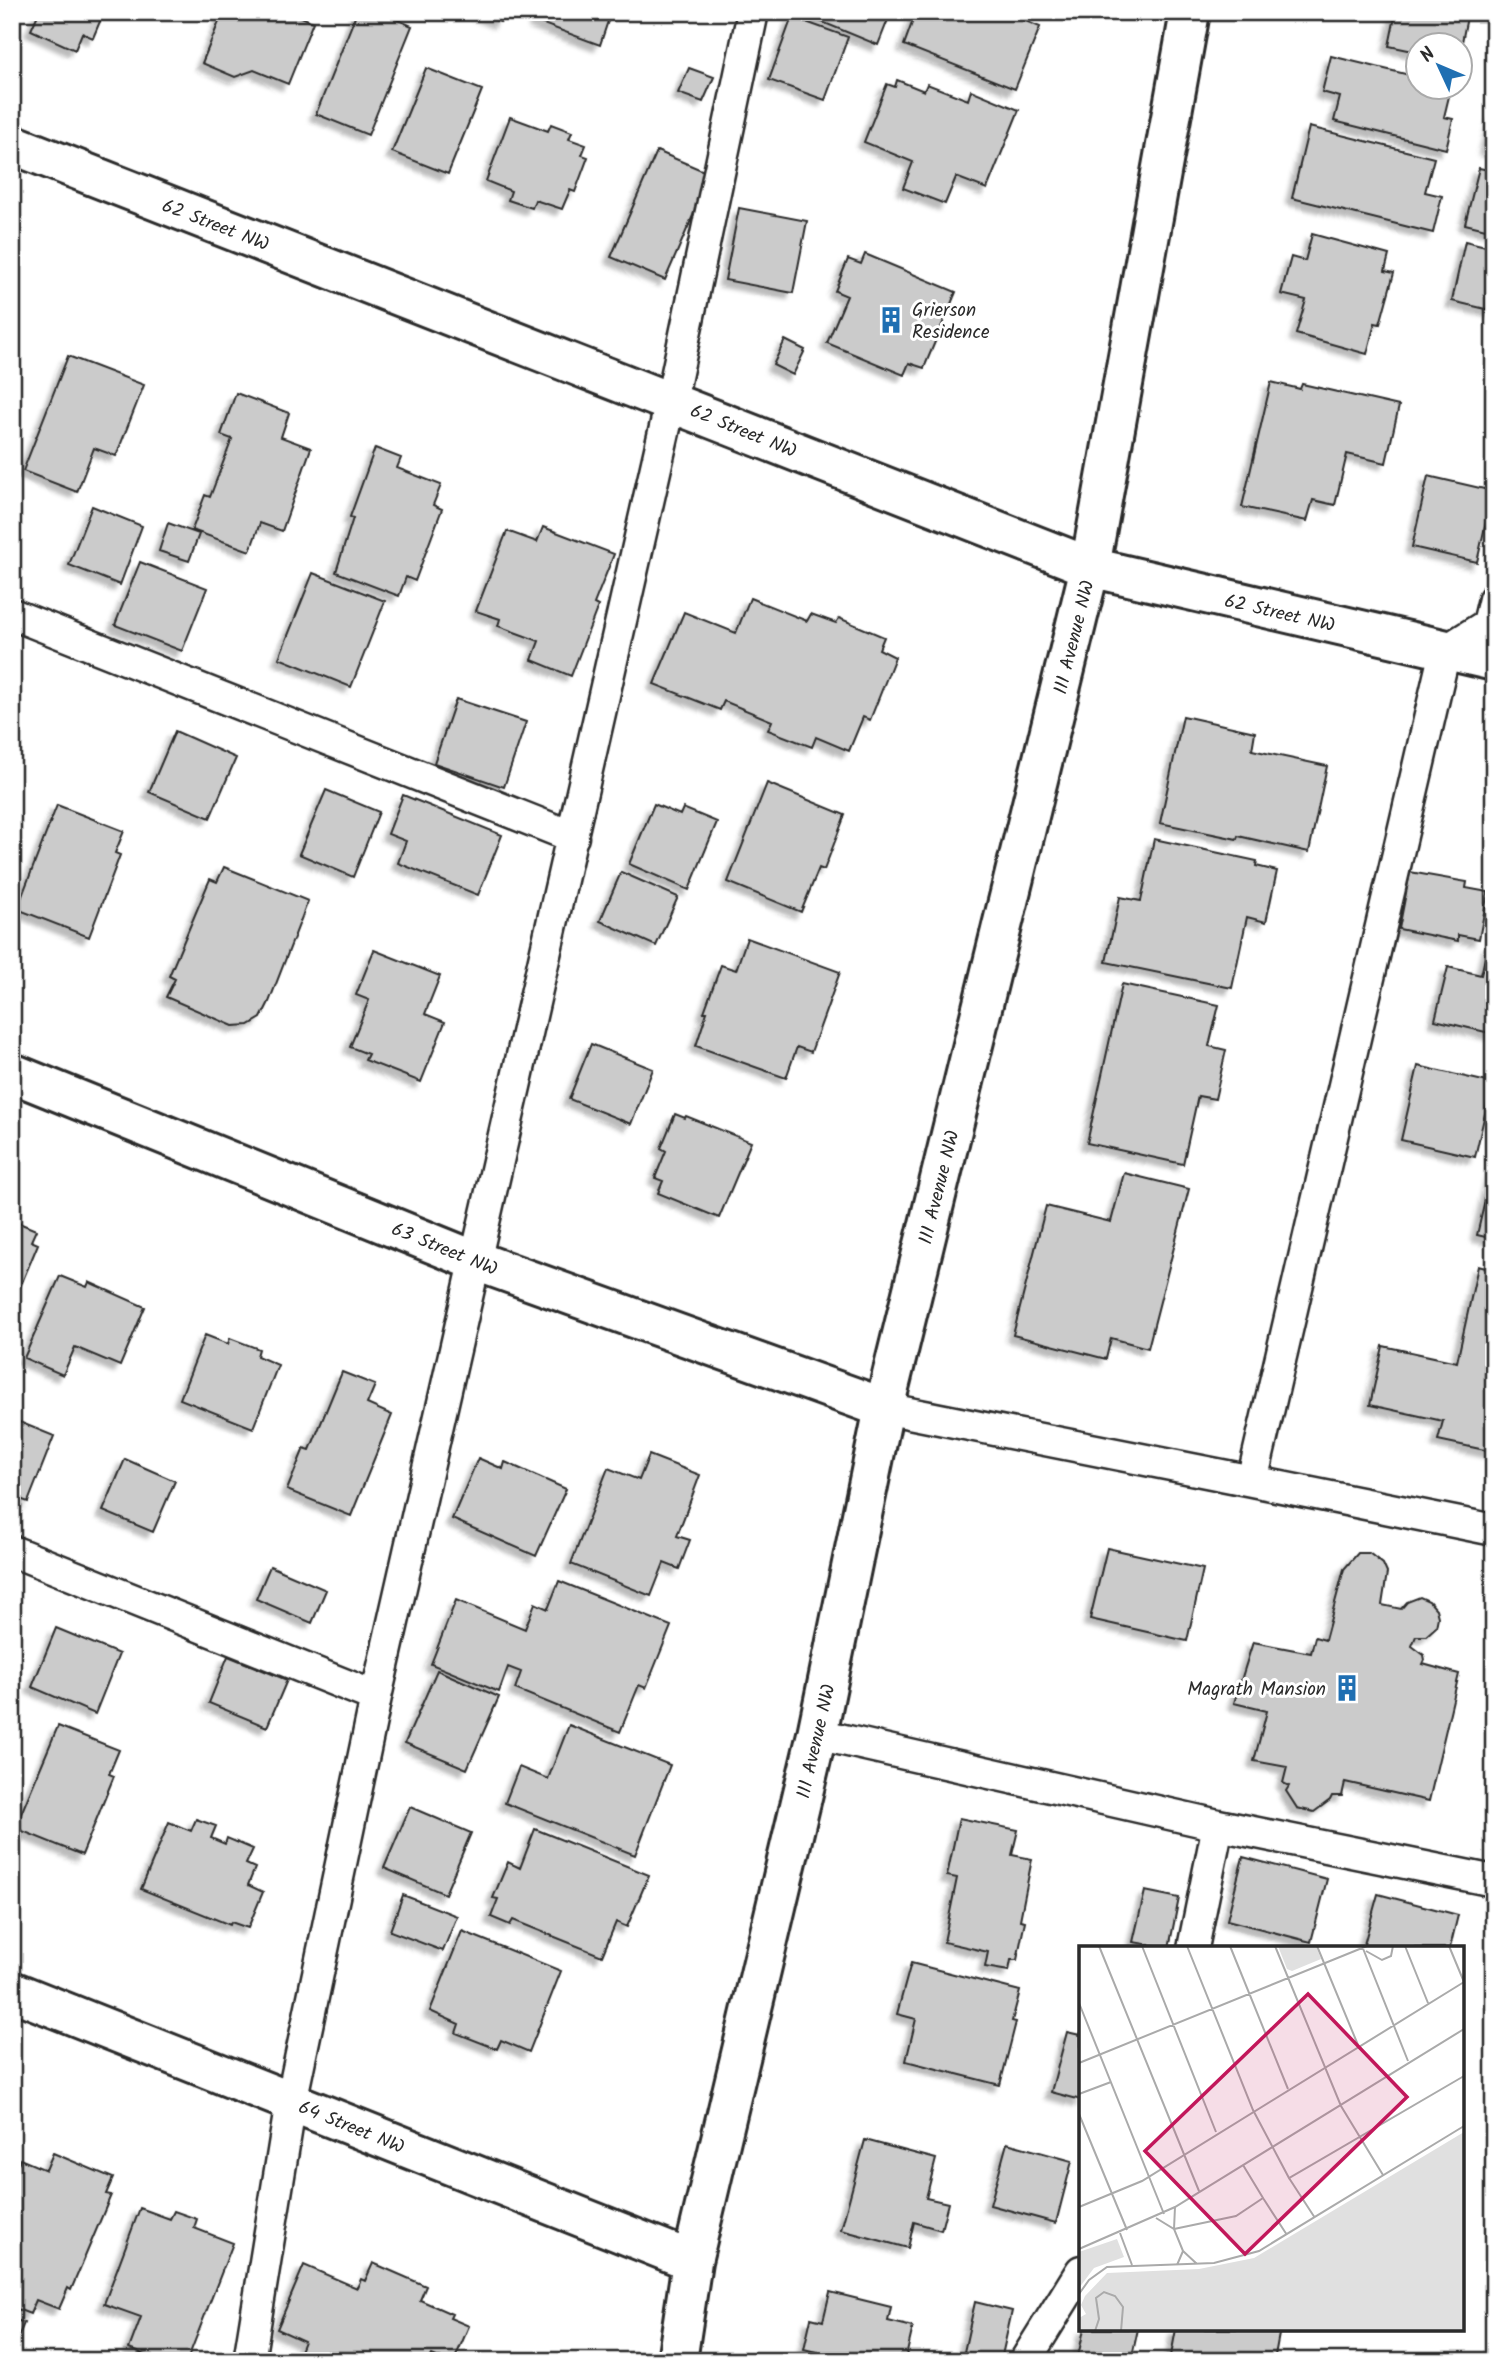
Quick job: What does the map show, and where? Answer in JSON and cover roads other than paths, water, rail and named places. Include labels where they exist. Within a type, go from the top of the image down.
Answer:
[{"type":"street","name":"111 Avenue NW","points":[[677,2361],[692,2261],[817,1734],[884,1408],[1090,567],[1190,12]]},
{"type":"street","name":"62 Street NW","points":[[12,144],[1090,567],[1494,662]]},
{"type":"street","name":"63 Street NW","points":[[12,1073],[477,1261],[884,1408]]},
{"type":"street","name":"64 Street NW","points":[[12,1991],[692,2261]]},
{"type":"lane","points":[[249,2361],[291,2102],[376,1697],[671,401],[753,12]]},
{"type":"lane","points":[[1252,1481],[1445,651],[1488,624],[1494,599]]},
{"type":"lane","points":[[12,614],[573,836]]},
{"type":"lane","points":[[884,1408],[1494,1530]]},
{"type":"lane","points":[[12,1551],[376,1697]]},
{"type":"lane","points":[[817,1734],[1218,1825],[1494,1881]]},
{"type":"lane","points":[[1193,1946],[1218,1825]]},
{"type":"lane","points":[[1025,2361],[1079,2274]]},
{"type":"place","name":"Grierson Residence","points":[[891,320]]},
{"type":"place","name":"Magrath Mansion","points":[[1347,1688]]}]
